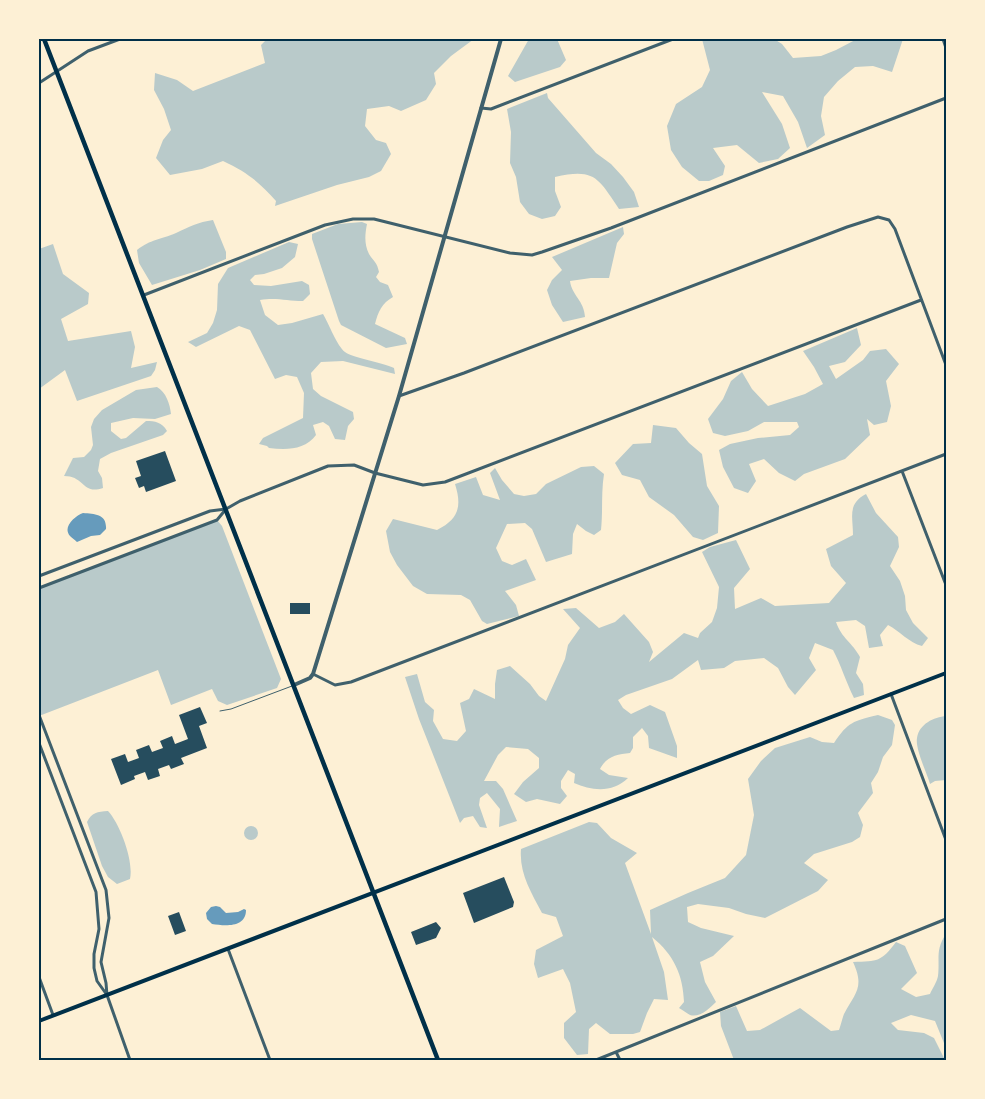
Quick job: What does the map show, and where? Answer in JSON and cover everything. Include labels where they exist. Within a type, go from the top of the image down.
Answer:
[{"type":"main road","points":[[44,39],[438,1060]]},
{"type":"main road","points":[[39,1021],[946,673]]},
{"type":"street","points":[[39,83],[56,70],[88,51],[120,39]]},
{"type":"street","points":[[294,685],[310,678],[313,674],[399,396],[501,39]]},
{"type":"street","points":[[481,108],[491,109],[673,39]]},
{"type":"street","points":[[943,39],[946,48]]},
{"type":"street","points":[[144,295],[317,228],[360,218],[374,219],[510,253],[532,255],[611,228],[946,98]]},
{"type":"street","points":[[399,396],[878,217],[886,218],[895,229],[946,365]]},
{"type":"street","points":[[39,576],[210,512],[226,509],[240,501],[328,466],[354,465],[375,473],[423,485],[445,482],[921,300]]},
{"type":"street","points":[[313,674],[335,685],[352,682],[946,454]]},
{"type":"street","points":[[902,470],[946,585]]},
{"type":"street","points":[[39,588],[218,520],[226,509]]},
{"type":"street","points":[[891,694],[946,840]]},
{"type":"street","points":[[39,715],[106,890],[109,918],[101,962],[107,995],[130,1060]]},
{"type":"street","points":[[39,743],[96,892],[99,929],[94,954],[94,968],[97,981],[107,995]]},
{"type":"street","points":[[596,1060],[946,919]]},
{"type":"street","points":[[228,949],[270,1060]]},
{"type":"street","points":[[39,977],[53,1016]]},
{"type":"street","points":[[616,1052],[620,1060]]},
{"type":"lane","points":[[220,711],[231,709],[294,685]]},
{"type":"shaded area","points":[[267,39],[474,39],[451,56],[434,73],[436,84],[426,100],[401,111],[389,106],[367,109],[365,126],[376,140],[386,143],[391,154],[381,171],[369,177],[337,185],[275,206],[276,201],[258,183],[246,173],[223,161],[202,169],[170,175],[156,158],[163,140],[171,130],[164,109],[154,90],[155,73],[177,80],[193,91],[265,63],[261,45]]},
{"type":"shaded area","points":[[529,39],[557,39],[566,60],[560,67],[515,82],[508,76]]},
{"type":"shaded area","points":[[702,39],[749,39],[758,41],[774,39],[782,44],[793,58],[821,56],[857,39],[903,39],[892,72],[873,66],[855,67],[838,81],[824,97],[821,116],[825,135],[807,148],[798,122],[783,96],[762,92],[782,124],[790,148],[778,159],[759,163],[737,145],[713,148],[725,166],[723,175],[709,181],[699,181],[682,167],[671,150],[667,126],[676,104],[702,87],[710,70]]},
{"type":"shaded area","points":[[547,93],[548,98],[596,153],[611,164],[623,177],[634,192],[639,207],[619,209],[600,183],[587,175],[579,174],[555,177],[555,191],[561,207],[555,216],[542,219],[529,214],[520,202],[516,177],[510,163],[511,132],[507,109]]},
{"type":"shaded area","points":[[213,220],[226,252],[226,259],[200,270],[152,285],[139,263],[137,250],[151,242],[198,223]]},
{"type":"shaded area","points":[[362,222],[367,224],[365,235],[367,250],[379,272],[376,277],[380,282],[388,285],[393,297],[381,308],[375,324],[405,338],[407,344],[386,348],[341,325],[339,321],[312,234],[338,224]]},
{"type":"shaded area","points":[[623,227],[624,234],[617,243],[609,278],[570,281],[573,291],[583,306],[585,317],[563,322],[552,305],[547,290],[552,280],[562,270],[552,257]]},
{"type":"shaded area","points":[[289,242],[298,244],[295,257],[282,268],[255,275],[250,280],[254,285],[271,286],[302,281],[309,285],[310,294],[303,301],[260,300],[265,315],[278,325],[323,314],[336,340],[345,352],[394,368],[395,374],[343,361],[321,362],[311,373],[313,389],[321,396],[353,412],[354,419],[348,426],[345,440],[335,439],[329,426],[323,422],[313,425],[316,435],[307,444],[289,449],[276,449],[259,444],[263,438],[303,418],[304,393],[297,377],[286,375],[275,379],[250,330],[239,326],[196,347],[188,342],[207,333],[213,323],[217,310],[218,284],[228,268]]},
{"type":"shaded area","points":[[53,244],[63,274],[89,293],[88,304],[61,319],[68,341],[131,331],[135,347],[131,368],[157,362],[151,376],[77,401],[65,370],[39,389],[39,249]]},
{"type":"shaded area","points":[[857,328],[861,345],[845,362],[829,366],[836,379],[863,360],[870,351],[886,349],[899,364],[886,381],[891,406],[887,422],[874,425],[867,419],[870,435],[845,459],[804,474],[795,481],[779,473],[764,459],[749,464],[756,481],[748,493],[734,488],[723,467],[719,450],[730,444],[758,438],[790,435],[799,427],[797,422],[764,422],[748,431],[725,436],[713,433],[708,419],[723,399],[731,381],[742,372],[752,389],[768,406],[805,394],[823,384],[803,351]]},
{"type":"shaded area","points":[[157,387],[167,399],[171,414],[155,419],[133,418],[111,423],[111,431],[121,439],[126,438],[146,421],[152,421],[161,424],[165,428],[167,431],[163,435],[111,453],[100,459],[98,471],[102,478],[103,488],[91,489],[76,479],[64,476],[73,458],[84,457],[91,450],[93,445],[91,427],[94,419],[102,410],[136,390]]},
{"type":"shaded area","points":[[653,425],[676,428],[702,454],[707,486],[719,506],[718,533],[703,540],[693,537],[674,515],[649,497],[640,480],[622,475],[615,463],[633,444],[651,443]]},
{"type":"shaded area","points":[[594,466],[604,474],[601,530],[594,535],[577,524],[573,534],[572,554],[546,562],[532,529],[525,523],[507,524],[496,548],[502,561],[512,565],[526,559],[536,580],[505,591],[516,605],[519,616],[487,624],[482,621],[470,600],[461,595],[427,594],[413,586],[390,552],[386,531],[393,519],[437,530],[450,521],[457,511],[458,505],[455,484],[476,477],[483,495],[500,500],[490,473],[495,468],[514,494],[524,496],[536,494],[546,484],[581,467]]},
{"type":"shaded area","points":[[866,494],[876,513],[898,537],[899,547],[890,566],[900,581],[905,596],[906,610],[913,623],[928,638],[922,646],[909,640],[888,625],[880,635],[883,646],[869,648],[865,626],[856,620],[836,622],[841,633],[860,657],[856,673],[863,684],[864,695],[854,698],[833,650],[815,643],[809,658],[816,670],[795,695],[788,687],[778,668],[764,658],[735,661],[724,668],[701,670],[698,660],[672,679],[626,695],[618,700],[623,708],[631,714],[650,705],[665,712],[677,746],[677,758],[649,748],[648,736],[642,728],[633,737],[633,748],[630,753],[612,757],[600,769],[609,775],[628,778],[622,783],[609,788],[588,788],[574,783],[575,774],[568,770],[561,781],[561,788],[567,796],[560,804],[537,799],[526,802],[514,794],[523,782],[539,768],[539,758],[528,749],[506,747],[498,755],[484,781],[496,781],[503,789],[517,821],[499,827],[500,809],[487,793],[480,798],[479,805],[487,828],[480,827],[473,816],[464,818],[460,823],[419,719],[405,677],[417,674],[425,702],[434,710],[433,721],[443,739],[457,741],[466,731],[460,703],[469,699],[474,689],[495,699],[497,670],[510,666],[546,701],[565,659],[568,645],[580,628],[563,609],[576,608],[599,628],[615,622],[624,614],[649,642],[653,652],[649,662],[684,633],[698,638],[700,633],[712,622],[717,608],[719,587],[702,552],[710,547],[736,540],[750,569],[734,588],[735,609],[761,598],[775,606],[829,603],[846,583],[831,566],[826,549],[853,535],[852,512],[856,502]]},
{"type":"shaded area","points":[[217,520],[222,526],[281,679],[277,688],[227,705],[218,701],[212,689],[171,705],[158,670],[39,716],[39,588]]},
{"type":"shaded area","points":[[878,715],[892,720],[895,725],[892,745],[883,757],[878,772],[871,783],[873,793],[858,813],[863,825],[860,837],[852,842],[814,854],[804,863],[828,880],[818,891],[765,918],[729,908],[698,904],[687,907],[688,922],[701,928],[734,936],[713,956],[700,962],[705,982],[716,1002],[704,1012],[694,1016],[679,1008],[684,1002],[682,983],[676,966],[672,958],[652,937],[664,972],[668,1000],[654,999],[640,1032],[633,1034],[610,1034],[596,1023],[589,1029],[588,1054],[577,1055],[564,1038],[564,1023],[576,1012],[570,983],[563,969],[538,978],[534,964],[536,950],[563,936],[556,917],[542,913],[530,890],[522,866],[521,849],[589,822],[597,823],[611,838],[637,853],[625,863],[651,934],[650,910],[725,878],[746,855],[754,815],[748,779],[761,761],[775,748],[810,737],[822,742],[834,743],[847,726]]},
{"type":"shaded area","points":[[946,716],[946,780],[935,781],[930,784],[919,754],[918,733],[928,722]]},
{"type":"shaded area","points":[[108,811],[113,817],[125,843],[131,871],[130,879],[117,884],[108,877],[102,866],[87,822],[95,813]]},
{"type":"shaded area","points":[[248,826],[254,826],[258,833],[254,840],[248,840],[244,836],[244,830]]},
{"type":"shaded area","points":[[946,934],[946,1048],[935,1021],[911,1015],[891,1023],[898,1030],[924,1033],[934,1038],[944,1060],[734,1060],[721,1026],[720,1012],[736,1006],[747,1031],[760,1030],[800,1008],[831,1031],[839,1030],[844,1014],[857,990],[857,971],[853,962],[874,961],[882,957],[896,942],[905,946],[917,973],[901,989],[916,997],[930,994],[937,978],[940,945]]},
{"type":"water","points":[[83,513],[96,515],[105,520],[106,529],[100,535],[91,536],[77,542],[68,533],[68,526],[73,519]]},
{"type":"water","points":[[216,906],[226,913],[238,912],[244,909],[246,910],[245,916],[239,923],[212,924],[207,919],[206,913],[211,907]]},
{"type":"building","points":[[165,451],[176,481],[146,492],[144,486],[139,488],[135,478],[141,476],[136,461]]},
{"type":"building","points":[[290,603],[310,603],[310,614],[290,614]]},
{"type":"building","points":[[200,707],[207,723],[199,726],[207,748],[181,758],[184,764],[171,769],[169,765],[158,769],[160,776],[148,780],[145,772],[134,776],[135,779],[121,785],[111,759],[125,754],[128,762],[139,758],[136,750],[149,745],[152,752],[163,748],[160,741],[172,736],[175,744],[188,739],[179,715]]},
{"type":"building","points":[[504,877],[514,902],[513,907],[474,923],[463,893]]},
{"type":"building","points":[[179,912],[186,931],[175,935],[168,916]]},
{"type":"building","points":[[436,922],[441,928],[436,938],[416,945],[411,932]]}]
